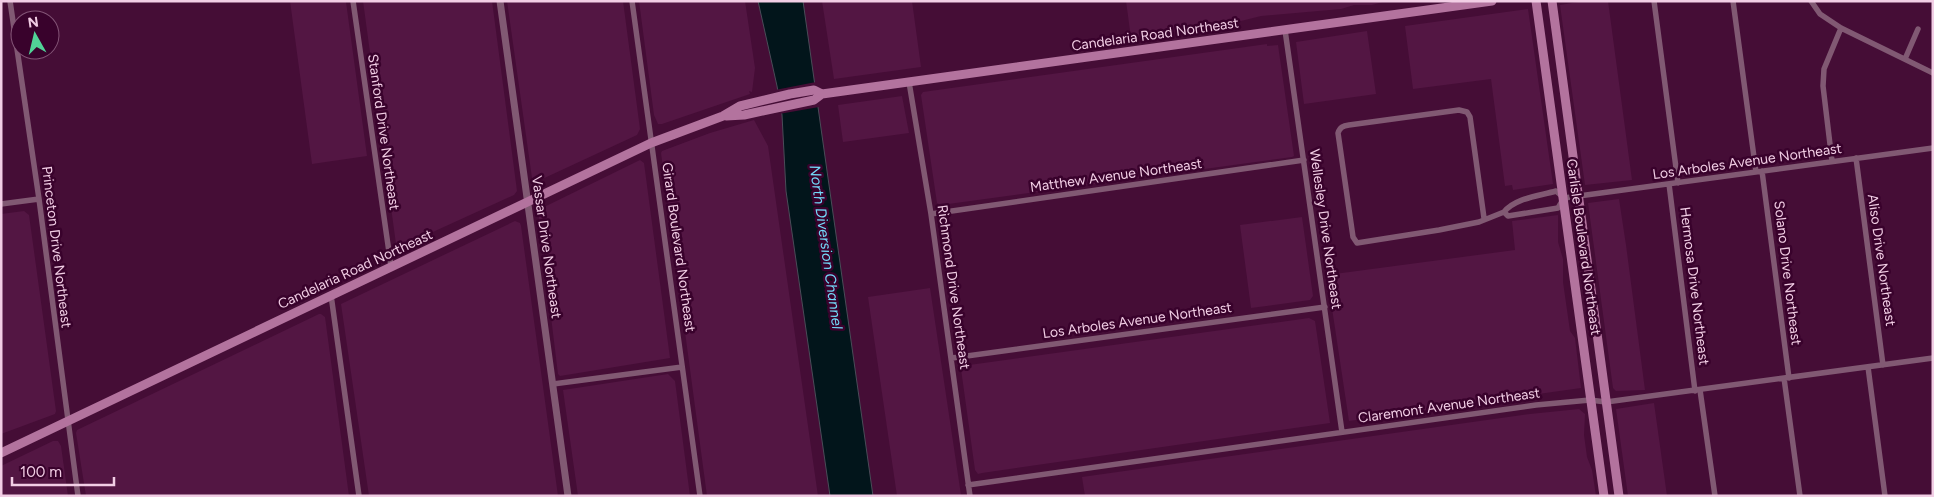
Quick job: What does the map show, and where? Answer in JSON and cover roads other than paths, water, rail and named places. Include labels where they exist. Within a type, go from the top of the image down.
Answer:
[{"type":"main road","name":"Candelaria Road Northeast","points":[[723,116],[744,115],[814,100],[822,94],[1285,30],[1440,5],[1492,1]]},
{"type":"main road","name":"Carlisle Boulevard Northeast","points":[[1536,1],[1590,400],[1605,495]]},
{"type":"main road","name":"Carlisle Boulevard Northeast","points":[[1552,1],[1619,496]]},
{"type":"main road","name":"Candelaria Road Northeast","points":[[1,453],[652,143],[723,116],[740,106],[769,98],[814,90],[822,94]]},
{"type":"street","name":"Princeton Drive Northeast","points":[[10,1],[39,199],[78,496]]},
{"type":"street","name":"Stanford Drive Northeast","points":[[353,1],[391,266]]},
{"type":"street","name":"Vassar Drive Northeast","points":[[500,1],[568,496]]},
{"type":"street","name":"Girard Boulevard Northeast","points":[[632,1],[700,496]]},
{"type":"street","points":[[1654,1],[1678,183]]},
{"type":"street","name":"Solano Drive Northeast","points":[[1733,1],[1787,378],[1800,496]]},
{"type":"street","points":[[1812,1],[1820,14],[1841,28],[1933,73]]},
{"type":"street","points":[[1832,161],[1822,86],[1824,69],[1841,28]]},
{"type":"street","points":[[1905,59],[1918,29]]},
{"type":"street","name":"Wellesley Drive Northeast","points":[[1285,30],[1342,432]]},
{"type":"street","name":"Richmond Drive Northeast","points":[[909,82],[931,214],[970,496]]},
{"type":"street","points":[[1484,218],[1470,117],[1467,112],[1459,110],[1349,125],[1342,126],[1339,130],[1353,237],[1357,243],[1438,231],[1479,222],[1484,218],[1504,212],[1508,216],[1558,208],[1564,198]]},
{"type":"street","name":"Los Arboles Avenue Northeast","points":[[1504,212],[1508,206],[1518,202],[1556,192],[1564,198],[1578,197],[1933,148]]},
{"type":"street","name":"Aliso Drive Northeast","points":[[1856,158],[1883,365]]},
{"type":"street","name":"Matthew Avenue Northeast","points":[[931,214],[1304,160]]},
{"type":"street","name":"Hermosa Drive Northeast","points":[[1669,184],[1715,496]]},
{"type":"street","points":[[1,204],[39,199]]},
{"type":"street","points":[[331,295],[359,496]]},
{"type":"street","name":"Los Arboles Avenue Northeast","points":[[952,358],[1325,307]]},
{"type":"street","name":"Claremont Avenue Northeast","points":[[968,485],[1536,405],[1590,400],[1606,402],[1933,358]]},
{"type":"street","points":[[553,384],[682,366]]},
{"type":"street","points":[[1868,367],[1885,496]]},
{"type":"water","name":"North Diversion Channel","points":[[758,1],[803,1],[873,496],[830,496],[786,191],[782,115]]}]
